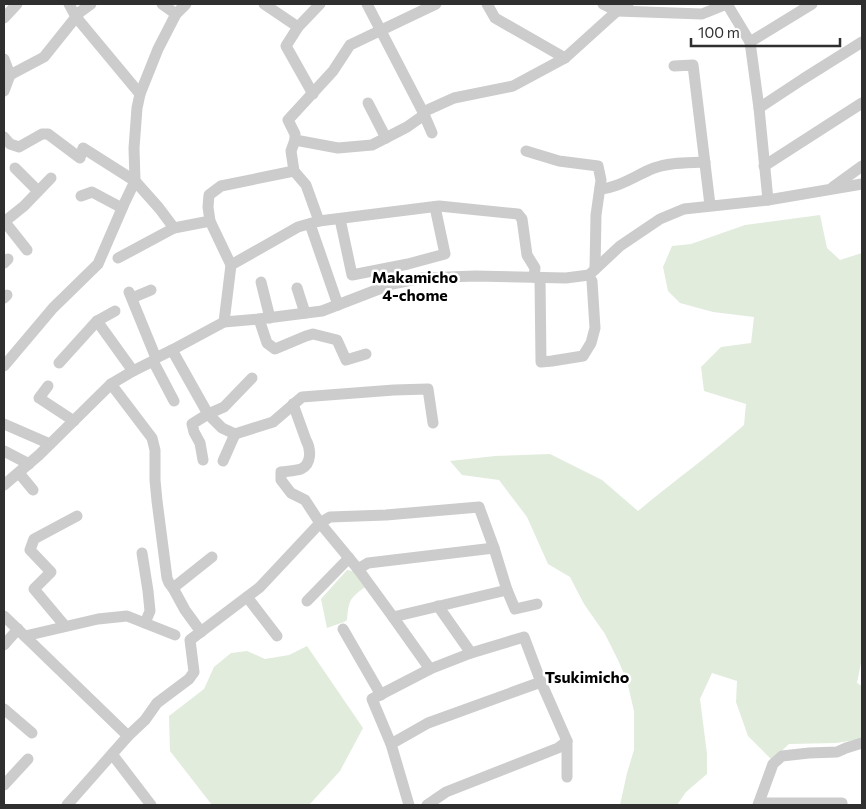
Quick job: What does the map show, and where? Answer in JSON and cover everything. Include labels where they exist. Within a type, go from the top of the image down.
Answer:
[{"type":"street","points":[[4,18],[17,4]]},
{"type":"street","points":[[69,4],[76,17],[140,94]]},
{"type":"street","points":[[10,75],[44,57],[80,12],[91,4]]},
{"type":"street","points":[[4,366],[53,308],[98,264],[135,181],[136,108],[158,49],[182,7],[162,4]]},
{"type":"street","points":[[264,4],[298,27]]},
{"type":"street","points":[[313,94],[286,46],[298,27],[320,4]]},
{"type":"street","points":[[367,4],[424,113],[432,133]]},
{"type":"street","points":[[338,305],[306,185],[294,171],[291,151],[295,134],[288,120],[333,71],[350,45],[436,4]]},
{"type":"street","points":[[487,4],[495,18],[565,58]]},
{"type":"street","points":[[602,4],[617,11],[702,14],[727,4],[750,42],[768,200]]},
{"type":"street","points":[[295,140],[338,148],[372,146],[407,126],[424,113],[454,98],[513,86],[565,58],[617,11],[628,4]]},
{"type":"street","points":[[750,42],[812,4]]},
{"type":"street","points":[[759,108],[862,42]]},
{"type":"street","points":[[4,59],[10,75],[4,91]]},
{"type":"street","points":[[674,66],[692,65],[710,205]]},
{"type":"street","points":[[368,103],[386,138]]},
{"type":"street","points":[[764,166],[862,103]]},
{"type":"street","points":[[4,137],[10,144],[19,147],[42,134],[48,134],[80,158],[84,148],[135,181],[174,228]]},
{"type":"street","points":[[526,151],[559,161],[598,166],[601,180],[596,215],[595,269]]},
{"type":"street","points":[[600,189],[610,188],[666,165],[705,162]]},
{"type":"street","points":[[830,190],[862,166]]},
{"type":"street","points":[[14,168],[38,191]]},
{"type":"street","points":[[224,322],[231,264],[210,221],[209,195],[221,186],[294,171]]},
{"type":"street","points":[[27,250],[4,222],[24,206],[51,178]]},
{"type":"street","points":[[354,286],[392,284],[422,278],[475,276],[566,278],[588,275],[620,246],[660,219],[684,208],[768,200],[862,184]]},
{"type":"street","points":[[81,196],[92,192],[122,208]]},
{"type":"street","points":[[231,264],[298,227],[315,222],[435,207],[518,214],[522,219],[527,255],[535,268],[537,278],[541,362],[552,362],[583,356],[591,343],[595,328],[592,281]]},
{"type":"street","points":[[4,485],[29,464],[111,384],[224,322],[322,311],[338,305],[354,286],[408,264],[445,254],[435,207]]},
{"type":"street","points":[[340,219],[354,286]]},
{"type":"street","points":[[118,258],[174,228],[210,221]]},
{"type":"street","points":[[261,282],[267,343],[275,349],[313,334],[337,340],[346,360],[366,354]]},
{"type":"street","points":[[297,288],[305,313]]},
{"type":"street","points":[[151,290],[130,295],[154,360],[174,401]]},
{"type":"street","points":[[59,363],[97,321],[115,311]]},
{"type":"street","points":[[97,321],[133,371]]},
{"type":"street","points":[[172,350],[208,414],[222,428],[235,434],[273,422],[302,397],[394,390],[428,389],[433,423]]},
{"type":"street","points":[[203,460],[200,443],[192,424],[224,407],[252,378]]},
{"type":"street","points":[[111,384],[152,438],[155,450],[157,501],[167,578],[185,610],[201,632]]},
{"type":"street","points":[[48,386],[39,398],[74,421]]},
{"type":"street","points":[[293,404],[309,445],[310,458],[306,465],[301,468],[281,472],[281,480],[291,493],[305,500],[320,523],[358,569],[430,669]]},
{"type":"street","points":[[4,424],[50,444]]},
{"type":"street","points":[[223,461],[235,434]]},
{"type":"street","points":[[4,451],[29,464]]},
{"type":"street","points":[[19,473],[33,490]]},
{"type":"street","points":[[67,805],[128,736],[145,720],[157,703],[189,679],[194,672],[190,640],[260,587],[320,523],[330,517],[386,516],[479,507],[515,609],[537,604]]},
{"type":"street","points":[[65,626],[34,589],[51,572],[30,550],[34,539],[76,516]]},
{"type":"street","points":[[358,569],[368,563],[494,548]]},
{"type":"street","points":[[142,553],[150,611],[145,623]]},
{"type":"street","points":[[173,588],[212,557]]},
{"type":"street","points":[[306,601],[349,558]]},
{"type":"street","points":[[393,617],[507,590]]},
{"type":"street","points":[[247,597],[277,636]]},
{"type":"street","points":[[438,606],[471,653]]},
{"type":"street","points":[[4,616],[128,736]]},
{"type":"street","points":[[4,645],[21,632],[117,616],[127,616],[175,635]]},
{"type":"street","points":[[343,629],[381,695]]},
{"type":"street","points":[[409,805],[392,744],[372,699],[430,669],[471,653],[524,637],[567,741],[567,777]]},
{"type":"street","points":[[392,744],[428,723],[541,682]]},
{"type":"street","points":[[4,709],[32,733]]},
{"type":"street","points":[[427,805],[446,792],[558,748],[567,741]]},
{"type":"street","points":[[842,805],[842,803],[758,804],[773,764],[782,756],[837,752],[862,743]]},
{"type":"street","points":[[112,754],[151,805]]},
{"type":"street","points":[[4,784],[28,759]]},
{"type":"green space","points":[[820,215],[827,248],[840,260],[862,253],[862,658],[857,683],[862,686],[862,739],[836,743],[789,744],[772,760],[748,736],[736,702],[737,681],[712,673],[700,699],[707,754],[707,774],[686,792],[677,805],[620,805],[634,750],[634,711],[627,681],[618,660],[605,634],[584,604],[570,577],[548,564],[527,517],[499,480],[462,475],[450,461],[495,456],[550,454],[602,480],[638,511],[744,425],[746,404],[704,391],[701,367],[721,347],[751,343],[754,317],[713,312],[680,303],[668,291],[663,267],[672,246],[691,244],[745,225]]},
{"type":"green space","points":[[347,570],[353,571],[365,587],[351,600],[347,620],[327,628],[321,599]]},
{"type":"green space","points":[[307,646],[363,728],[340,771],[309,805],[212,805],[170,751],[169,716],[204,689],[214,667],[231,653],[247,651],[265,659],[289,655]]},
{"type":"district","name":"Makamicho 4-chome","points":[[415,286]]},
{"type":"district","name":"Tsukimicho","points":[[587,677]]}]
